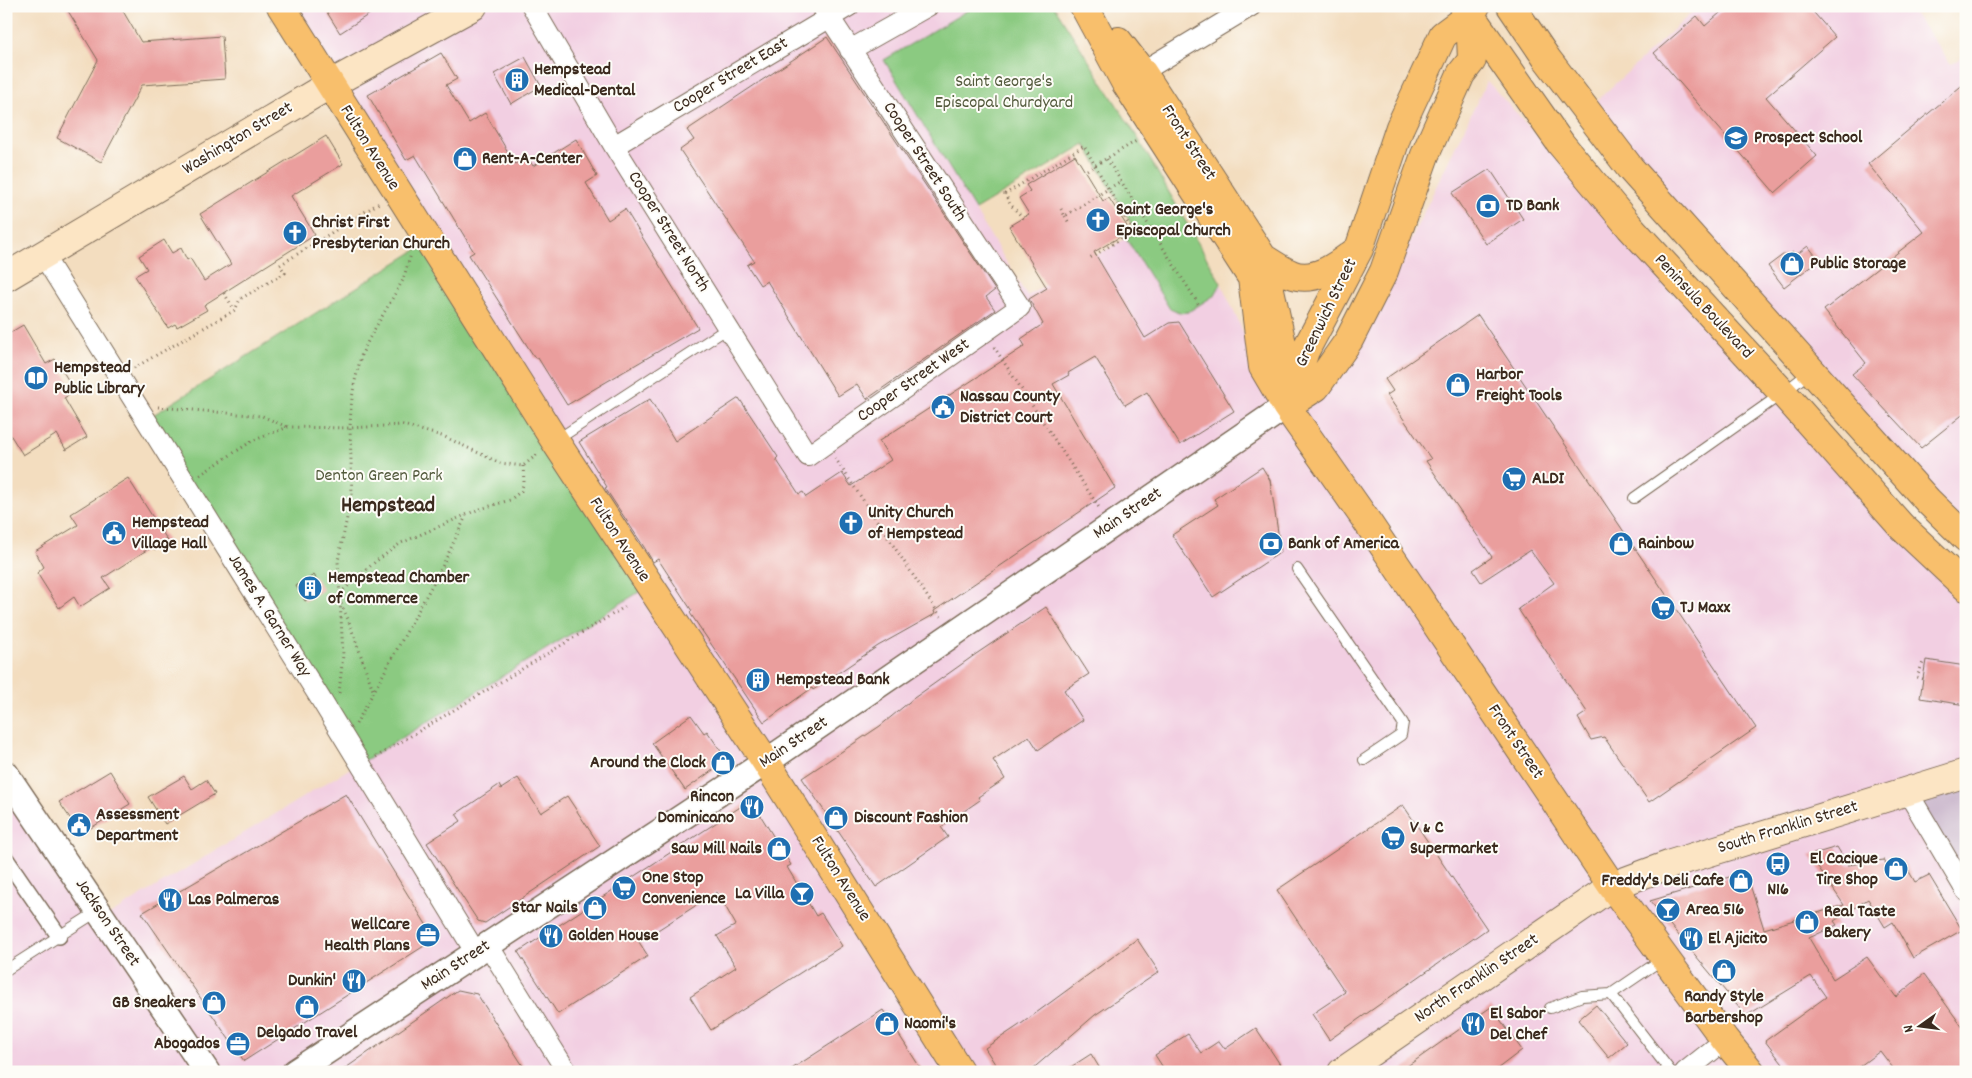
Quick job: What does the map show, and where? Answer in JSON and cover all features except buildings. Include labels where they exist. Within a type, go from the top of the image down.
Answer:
[{"type":"main road","name":"Fulton Avenue","points":[[281,6],[555,441],[766,762],[960,1072]]},
{"type":"main road","name":"Washington Street","points":[[6,277],[329,85],[473,6]]},
{"type":"main road","name":"Front Street","points":[[1084,6],[1263,258],[1282,344],[1286,406]]},
{"type":"main road","name":"Front Street","points":[[1090,6],[1252,278],[1263,367],[1286,406],[1366,520],[1612,886],[1725,1040],[1751,1072]]},
{"type":"main road","points":[[1511,6],[1547,58],[1630,168],[1813,370],[1928,501],[1966,538]]},
{"type":"main road","name":"Greenwich Street","points":[[1286,406],[1305,351],[1359,250],[1400,128],[1443,35],[1470,9]]},
{"type":"main road","name":"Greenwich Street","points":[[1286,406],[1316,387],[1349,340],[1384,271],[1425,155],[1461,74],[1472,60],[1470,9]]},
{"type":"main road","name":"Peninsula Boulevard","points":[[1470,9],[1562,144],[1630,227],[1783,393],[1901,526],[1966,587]]},
{"type":"main road","points":[[1263,258],[1292,275],[1307,276],[1332,270],[1359,250]]},
{"type":"main road","name":"South Franklin Street","points":[[1612,886],[1679,861],[1966,773]]},
{"type":"main road","name":"North Franklin Street","points":[[1342,1072],[1612,886]]},
{"type":"street","name":"Cooper Street North","points":[[532,6],[614,146],[808,456]]},
{"type":"street","name":"Cooper Street East","points":[[614,146],[825,12],[849,6]]},
{"type":"street","points":[[850,50],[928,6]]},
{"type":"street","points":[[1133,77],[1251,6]]},
{"type":"street","name":"Cooper Street South","points":[[825,12],[1020,308]]},
{"type":"street","name":"James A. Garner Way","points":[[43,255],[320,698],[482,949],[567,1072]]},
{"type":"street","name":"Cooper Street West","points":[[808,456],[1020,308]]},
{"type":"street","name":"Main Street","points":[[295,1072],[766,762],[1286,406]]},
{"type":"street","name":"Jackson Street","points":[[8,782],[207,1072]]},
{"type":"street","points":[[1907,791],[1966,891]]},
{"type":"street","points":[[6,859],[58,936]]},
{"type":"street","points":[[1685,1072],[1725,1040]]},
{"type":"lane","points":[[555,441],[728,328]]},
{"type":"lane","points":[[1634,498],[1813,370]]},
{"type":"lane","points":[[1297,569],[1403,723],[1401,735],[1364,760]]},
{"type":"lane","points":[[6,970],[98,911]]},
{"type":"lane","points":[[1550,1008],[1582,996],[1611,994],[1665,958]]},
{"type":"lane","points":[[1611,994],[1671,1072]]},
{"type":"path","points":[[1087,170],[1139,140]]},
{"type":"path","points":[[1023,218],[1010,204],[1005,194],[1084,146],[1132,232],[1088,259]]},
{"type":"path","points":[[1107,159],[1199,305]]},
{"type":"path","points":[[1064,216],[1121,181]]},
{"type":"path","points":[[119,378],[235,310],[240,299],[285,273],[280,265],[379,203]]},
{"type":"path","points":[[1061,210],[1069,223]]},
{"type":"path","points":[[339,697],[343,655],[338,561],[352,494],[351,406],[361,356],[368,339],[404,280],[411,253]]},
{"type":"path","points":[[224,293],[235,310]]},
{"type":"path","points":[[984,332],[1111,526]]},
{"type":"path","points":[[157,406],[262,416],[288,427],[350,428],[403,426],[444,437],[500,463],[523,466],[555,441]]},
{"type":"path","points":[[185,483],[252,441],[288,427]]},
{"type":"path","points":[[826,443],[953,634]]},
{"type":"path","points":[[340,593],[375,562],[401,544],[424,532],[510,500],[521,491],[524,482],[523,466]]},
{"type":"path","points":[[356,725],[442,567],[466,516]]},
{"type":"path","points":[[340,602],[374,690]]},
{"type":"path","points":[[375,757],[628,605]]},
{"type":"path","points":[[1923,679],[1917,677],[1924,660]]},
{"type":"shaded area","points":[[281,6],[975,6],[884,60],[1027,296],[1126,238],[1170,309],[1215,295],[1221,283],[1259,367],[1300,418],[1366,332],[1487,81],[1705,318],[1966,589],[1966,1072],[6,1072],[6,776],[108,916],[649,586]]},
{"type":"shaded area","points":[[1699,6],[1909,6],[1951,64],[1966,54],[1966,531],[1591,106]]},
{"type":"shaded area","points":[[1966,776],[1966,878],[1912,793]]},
{"type":"green space","name":"Saint George's Episcopal Churdyard","points":[[975,6],[1054,6],[1139,140],[1221,283],[1215,295],[1188,312],[1179,313],[1170,309],[1126,238],[1136,232],[1085,144],[975,210],[884,60]]},
{"type":"green space","name":"Denton Green Park","points":[[429,242],[649,586],[361,763],[145,420]]},
{"type":"place","name":"Hempstead Medical-Dental","points":[[517,80]]},
{"type":"place","name":"Prospect School","points":[[1736,138]]},
{"type":"place","name":"Rent-A-Center","points":[[465,159]]},
{"type":"place","name":"TD Bank","points":[[1488,206]]},
{"type":"place","name":"Saint George's Episcopal Church","points":[[1098,220]]},
{"type":"place","name":"Christ First Presbyterian Church","points":[[295,233]]},
{"type":"place","name":"Public Storage","points":[[1792,264]]},
{"type":"place","name":"Hempstead Public Library","points":[[36,378]]},
{"type":"place","name":"Harbor Freight Tools","points":[[1458,385]]},
{"type":"place","name":"Nassau County District Court","points":[[943,407]]},
{"type":"place","name":"ALDI","points":[[1514,479]]},
{"type":"place","name":"Unity Church of Hempstead","points":[[851,523]]},
{"type":"place","name":"Hempstead Village Hall","points":[[114,533]]},
{"type":"place","name":"Bank of America","points":[[1271,544]]},
{"type":"place","name":"Rainbow","points":[[1621,544]]},
{"type":"place","name":"Hempstead Chamber of Commerce","points":[[310,588]]},
{"type":"place","name":"TJ Maxx","points":[[1663,608]]},
{"type":"place","name":"Hempstead Bank","points":[[758,680]]},
{"type":"place","name":"Around the Clock","points":[[723,763]]},
{"type":"place","name":"Rincon Dominicano","points":[[752,807]]},
{"type":"place","name":"Discount Fashion","points":[[836,818]]},
{"type":"place","name":"Assessment Department","points":[[79,825]]},
{"type":"place","name":"V & C Supermarket","points":[[1393,838]]},
{"type":"place","name":"Saw Mill Nails","points":[[779,849]]},
{"type":"place","name":"N16","points":[[1778,864]]},
{"type":"place","name":"El Cacique Tire Shop","points":[[1896,869]]},
{"type":"place","name":"Freddy's Deli Cafe","points":[[1741,881]]},
{"type":"place","name":"One Stop Convenience","points":[[624,888]]},
{"type":"place","name":"La Villa","points":[[802,894]]},
{"type":"place","name":"Las Palmeras","points":[[170,900]]},
{"type":"place","name":"Star Nails","points":[[595,908]]},
{"type":"place","name":"Area 516","points":[[1668,910]]},
{"type":"place","name":"Real Taste Bakery","points":[[1807,922]]},
{"type":"place","name":"WellCare Health Plans","points":[[428,935]]},
{"type":"place","name":"Golden House","points":[[551,936]]},
{"type":"place","name":"El Ajicito","points":[[1691,939]]},
{"type":"place","name":"Randy Style Barbershop","points":[[1724,971]]},
{"type":"place","name":"Dunkin'","points":[[354,981]]},
{"type":"place","name":"GB Sneakers","points":[[214,1003]]},
{"type":"place","name":"Delgado Travel","points":[[307,1007]]},
{"type":"place","name":"Naomi's","points":[[887,1024]]},
{"type":"place","name":"El Sabor Del Chef","points":[[1473,1024]]},
{"type":"place","name":"Abogados","points":[[238,1044]]},
{"type":"district","name":"Hempstead","points":[[388,506]]}]
